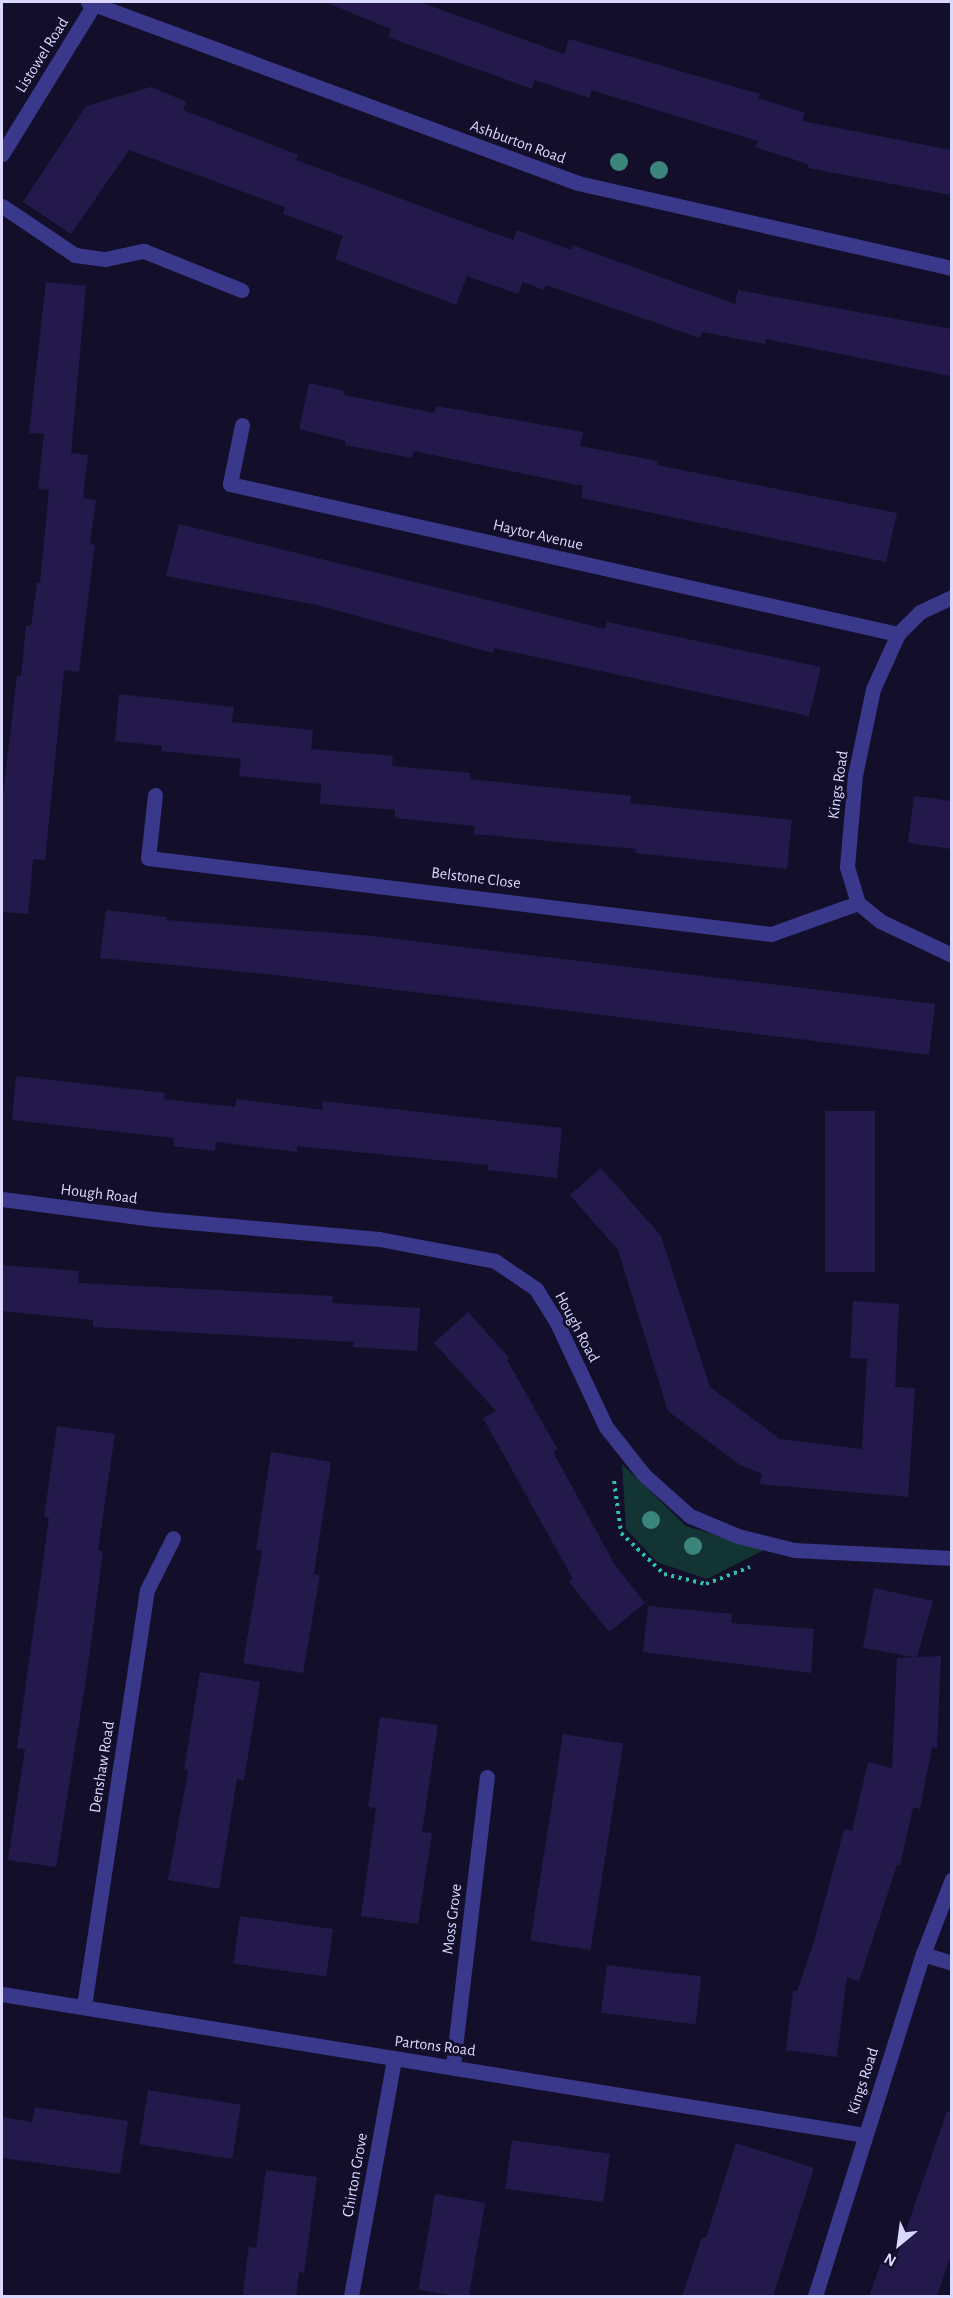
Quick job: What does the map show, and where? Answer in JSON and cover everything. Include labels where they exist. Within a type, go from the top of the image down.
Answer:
[{"type":"street","name":"Listowel Road","points":[[2,154],[91,4]]},
{"type":"street","name":"Ashburton Road","points":[[91,4],[578,183],[951,268]]},
{"type":"street","points":[[2,206],[75,255],[105,259],[144,251],[241,290]]},
{"type":"street","name":"Haytor Avenue","points":[[242,424],[230,484],[898,634]]},
{"type":"street","name":"Kings Road","points":[[858,903],[847,867],[855,776],[873,688],[898,634],[920,612],[951,597]]},
{"type":"street","name":"Belstone Close","points":[[155,795],[148,858],[771,934],[858,903]]},
{"type":"street","points":[[858,903],[880,921],[951,955]]},
{"type":"street","name":"Hough Road","points":[[2,1199],[154,1219],[379,1239],[495,1261],[536,1289],[557,1323],[606,1427],[644,1475],[690,1516],[738,1536],[794,1550],[951,1558]]},
{"type":"street","name":"Denshaw Road","points":[[84,2006],[147,1590],[173,1538]]},
{"type":"street","name":"Moss Grove","points":[[453,2065],[487,1777]]},
{"type":"street","name":"Kings Road","points":[[815,2296],[923,1954],[951,1879]]},
{"type":"street","points":[[923,1954],[951,1963]]},
{"type":"street","name":"Partons Road","points":[[2,1994],[394,2060],[453,2065],[865,2135]]},
{"type":"street","name":"Chirton Grove","points":[[351,2296],[394,2060]]},
{"type":"green space","points":[[622,1464],[686,1526],[764,1550],[707,1579],[657,1562],[626,1529]]},
{"type":"building","points":[[325,2],[420,2],[564,54],[569,39],[760,94],[758,98],[805,113],[802,121],[951,150],[951,195],[808,168],[808,164],[755,147],[758,141],[591,90],[589,98],[535,80],[532,89],[388,37],[391,29]]},
{"type":"building","points":[[151,87],[187,102],[183,110],[298,155],[296,160],[513,240],[517,230],[571,250],[572,245],[735,304],[738,290],[951,329],[951,376],[766,339],[765,344],[702,332],[700,338],[546,285],[544,290],[523,282],[518,294],[467,276],[456,305],[335,259],[343,236],[283,214],[285,207],[129,150],[71,234],[23,202],[86,106]]},
{"type":"building","points":[[46,282],[86,286],[71,453],[88,455],[83,498],[96,500],[90,544],[95,545],[79,672],[64,670],[45,860],[33,859],[28,914],[2,912],[2,802],[17,676],[21,676],[26,626],[31,626],[37,583],[40,583],[49,490],[38,489],[44,434],[29,433]]},
{"type":"building","points":[[309,383],[345,391],[344,395],[434,413],[436,406],[583,432],[580,446],[658,461],[657,465],[897,513],[886,562],[581,498],[583,486],[414,451],[412,458],[345,445],[346,441],[299,429]]},
{"type":"building","points":[[179,524],[605,629],[607,622],[821,667],[809,716],[494,648],[493,653],[317,605],[166,576]]},
{"type":"building","points":[[119,694],[234,707],[232,722],[313,730],[311,749],[393,756],[392,766],[470,773],[470,779],[631,796],[630,803],[792,820],[787,869],[635,853],[636,849],[474,834],[475,826],[395,818],[395,810],[320,804],[321,784],[239,776],[241,759],[161,751],[162,746],[115,741]]},
{"type":"building","points":[[914,796],[951,801],[951,849],[908,843]]},
{"type":"building","points":[[106,910],[167,917],[166,920],[372,936],[935,1004],[929,1055],[276,975],[100,958]]},
{"type":"building","points":[[16,1076],[165,1093],[164,1099],[235,1107],[236,1099],[322,1110],[323,1101],[562,1128],[557,1178],[488,1170],[488,1165],[297,1146],[297,1152],[216,1142],[215,1151],[173,1146],[174,1138],[12,1120]]},
{"type":"building","points":[[825,1111],[875,1111],[875,1272],[825,1272]]},
{"type":"building","points":[[601,1168],[661,1236],[710,1387],[780,1439],[862,1449],[867,1359],[850,1358],[853,1301],[899,1304],[895,1387],[915,1388],[908,1497],[760,1484],[762,1474],[740,1465],[668,1411],[618,1250],[570,1195]]},
{"type":"building","points":[[3,1265],[79,1271],[78,1283],[333,1296],[332,1303],[420,1308],[417,1351],[353,1347],[354,1342],[93,1327],[93,1320],[2,1311]]},
{"type":"building","points":[[468,1312],[509,1358],[507,1360],[558,1450],[553,1452],[615,1565],[645,1603],[609,1632],[569,1582],[573,1579],[483,1418],[496,1411],[434,1343]]},
{"type":"building","points":[[57,1426],[115,1434],[98,1550],[103,1551],[88,1666],[56,1867],[8,1860],[25,1749],[17,1748],[49,1518],[44,1517]]},
{"type":"building","points":[[271,1452],[331,1462],[314,1574],[320,1575],[303,1673],[243,1663],[262,1551],[256,1550]]},
{"type":"building","points":[[874,1588],[933,1601],[917,1657],[941,1656],[937,1748],[932,1747],[920,1809],[913,1807],[900,1866],[897,1865],[859,1981],[847,1977],[837,2057],[786,2050],[793,1991],[797,1991],[813,1945],[844,1829],[852,1831],[868,1762],[892,1768],[897,1658],[914,1657],[863,1648]]},
{"type":"building","points":[[648,1606],[732,1614],[731,1623],[814,1629],[811,1673],[643,1652]]},
{"type":"building","points":[[200,1672],[260,1682],[244,1780],[237,1779],[219,1889],[168,1880],[188,1771],[184,1770]]},
{"type":"building","points":[[380,1717],[438,1725],[422,1832],[432,1833],[418,1924],[361,1916],[376,1808],[368,1807]]},
{"type":"building","points":[[563,1734],[623,1744],[591,1950],[530,1940]]},
{"type":"building","points":[[240,1916],[333,1929],[326,1977],[233,1964]]},
{"type":"building","points":[[607,1965],[701,1977],[695,2024],[601,2013]]},
{"type":"building","points":[[148,2090],[241,2105],[232,2159],[139,2144]]},
{"type":"building","points":[[35,2107],[128,2121],[120,2174],[2,2158],[2,2117],[32,2122]]},
{"type":"building","points":[[947,2111],[951,2112],[951,2255],[937,2296],[869,2296],[883,2258],[895,2262]]},
{"type":"building","points":[[512,2140],[610,2154],[603,2202],[505,2189]]},
{"type":"building","points":[[736,2143],[814,2168],[773,2296],[682,2296],[702,2237],[706,2238]]},
{"type":"building","points":[[266,2170],[317,2177],[304,2273],[299,2272],[296,2296],[244,2296],[249,2246],[256,2248]]},
{"type":"building","points":[[435,2194],[485,2203],[469,2296],[418,2290]]}]
